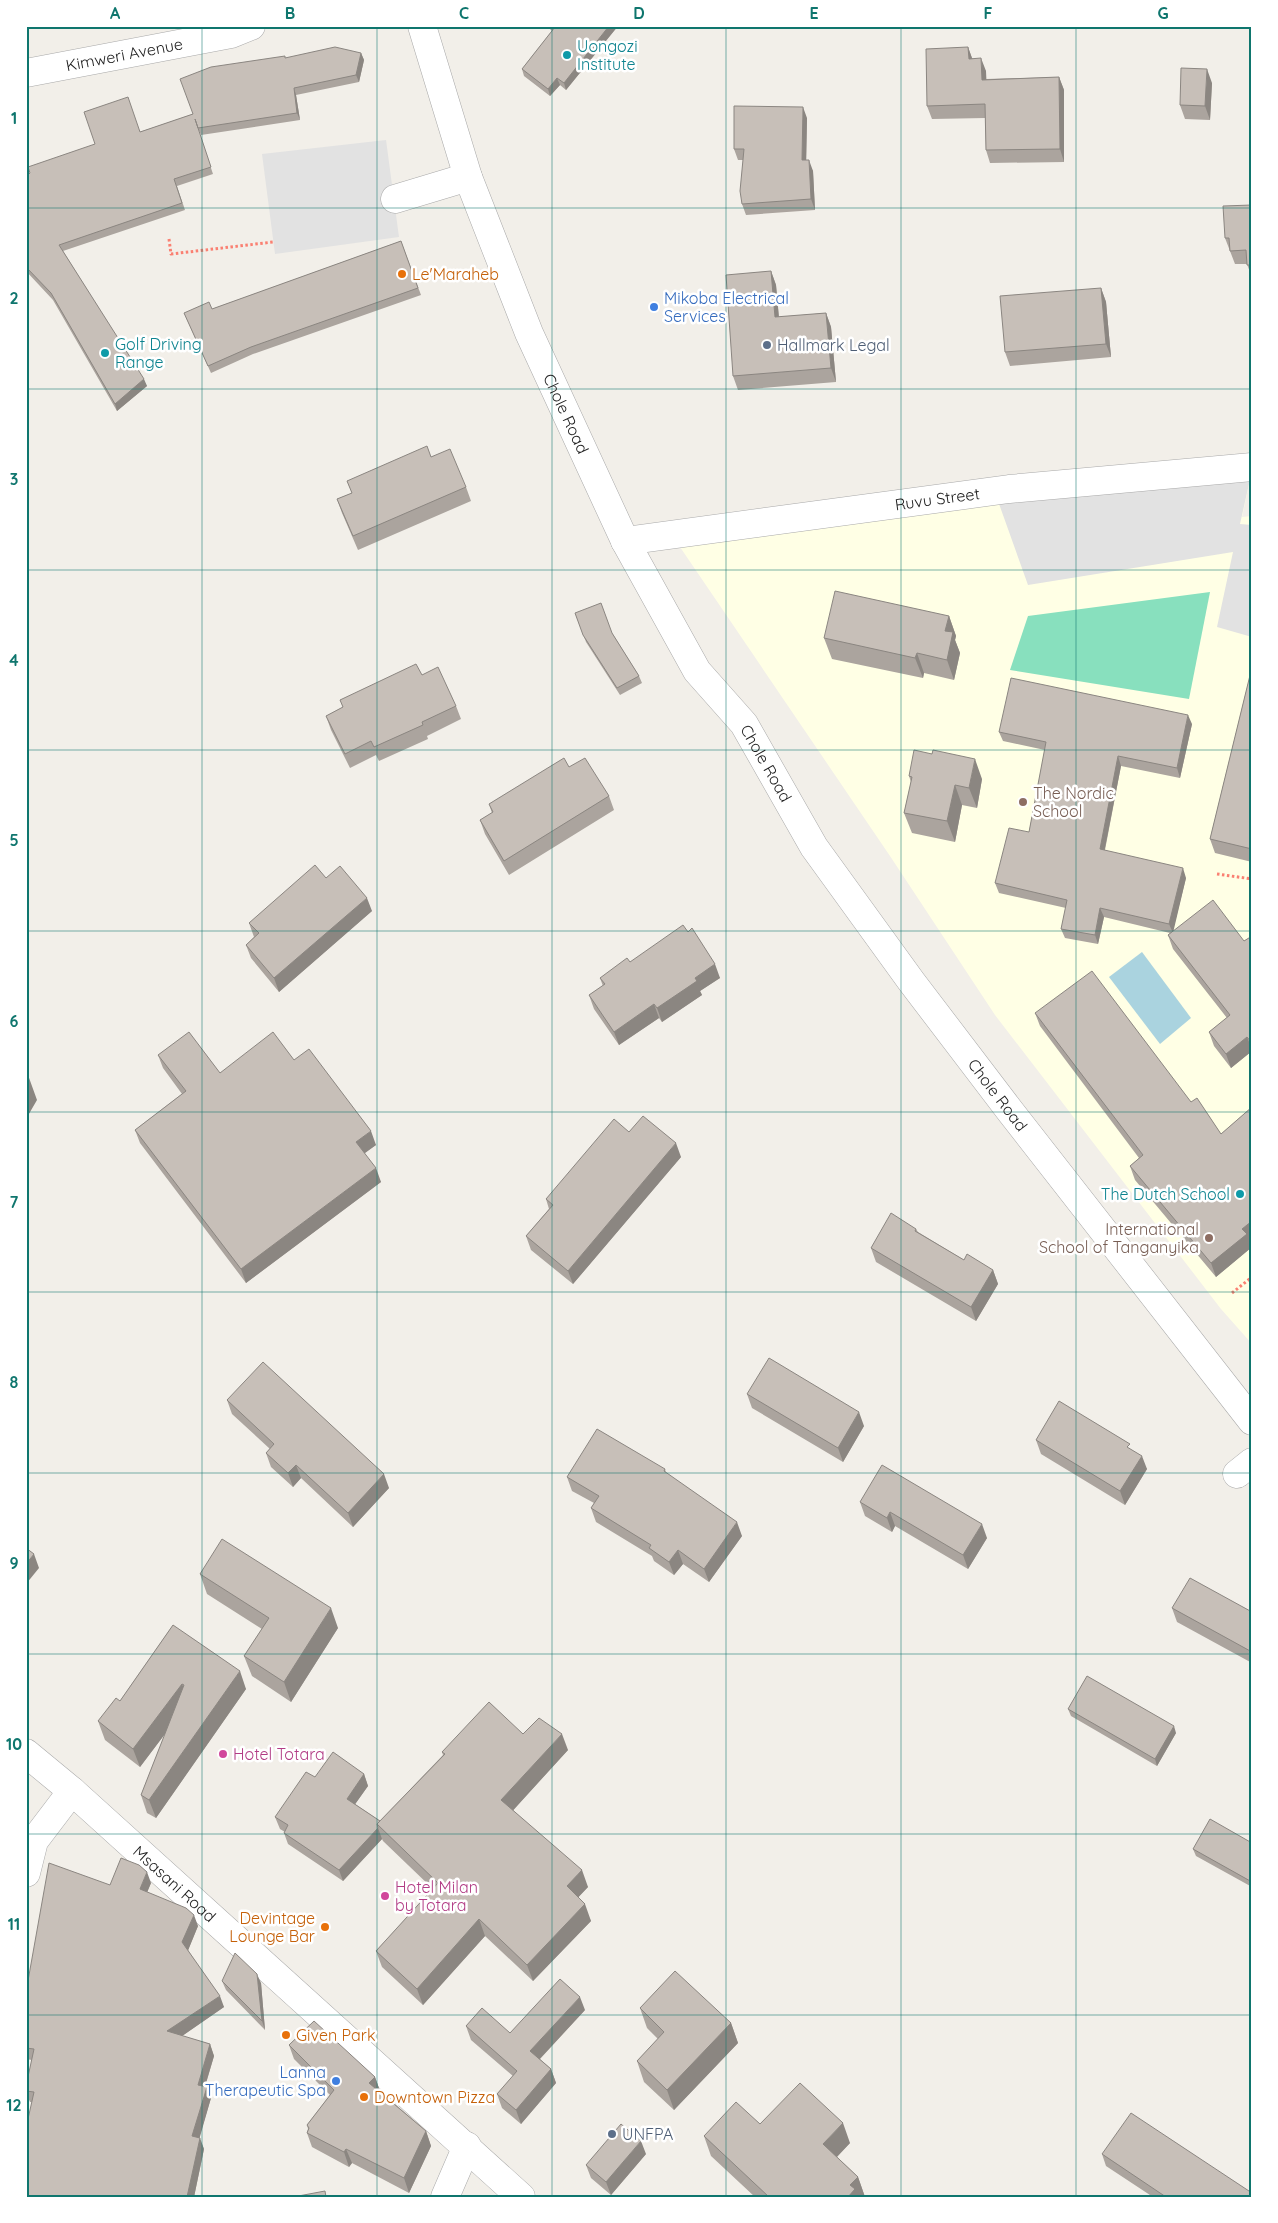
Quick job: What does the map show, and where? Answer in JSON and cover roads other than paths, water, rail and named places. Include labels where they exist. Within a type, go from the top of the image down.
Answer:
[{"type":"street","name":"Kimweri Avenue","points":[[26,73],[231,34],[252,26]]},
{"type":"street","name":"Chole Road","points":[[422,26],[468,177],[529,333],[625,541],[697,671],[744,724],[814,847],[911,981],[1252,1421]]},
{"type":"street","points":[[395,199],[468,177]]},
{"type":"street","name":"Ruvu Street","points":[[625,541],[1009,489],[1252,467]]},
{"type":"street","name":"Msasani Road","points":[[26,1753],[72,1791],[467,2146],[521,2197]]},
{"type":"street","points":[[26,1873],[34,1841],[72,1791]]},
{"type":"street","points":[[445,2197],[467,2146]]},
{"type":"water","points":[[1142,952],[1191,1018],[1160,1044],[1109,977]]},
{"type":"place","name":"Uongozi Institute","points":[[567,55]]},
{"type":"place","name":"Le'Maraheb","points":[[402,274]]},
{"type":"place","name":"Mikoba Electrical Services","points":[[654,307]]},
{"type":"place","name":"Hallmark Legal","points":[[767,345]]},
{"type":"place","name":"Golf Driving Range","points":[[105,353]]},
{"type":"place","name":"The Nordic School","points":[[1023,802]]},
{"type":"place","name":"The Dutch School","points":[[1240,1194]]},
{"type":"place","name":"International School of Tanganyika","points":[[1209,1238]]},
{"type":"place","name":"Hotel Totara","points":[[223,1754]]},
{"type":"place","name":"Hotel Milan by Totara","points":[[385,1896]]},
{"type":"place","name":"Devintage Lounge Bar","points":[[325,1927]]},
{"type":"place","name":"Given Park","points":[[286,2035]]},
{"type":"place","name":"Lanna Therapeutic Spa","points":[[336,2081]]},
{"type":"place","name":"Downtown Pizza","points":[[364,2097]]},
{"type":"place","name":"UNFPA","points":[[612,2134]]}]
